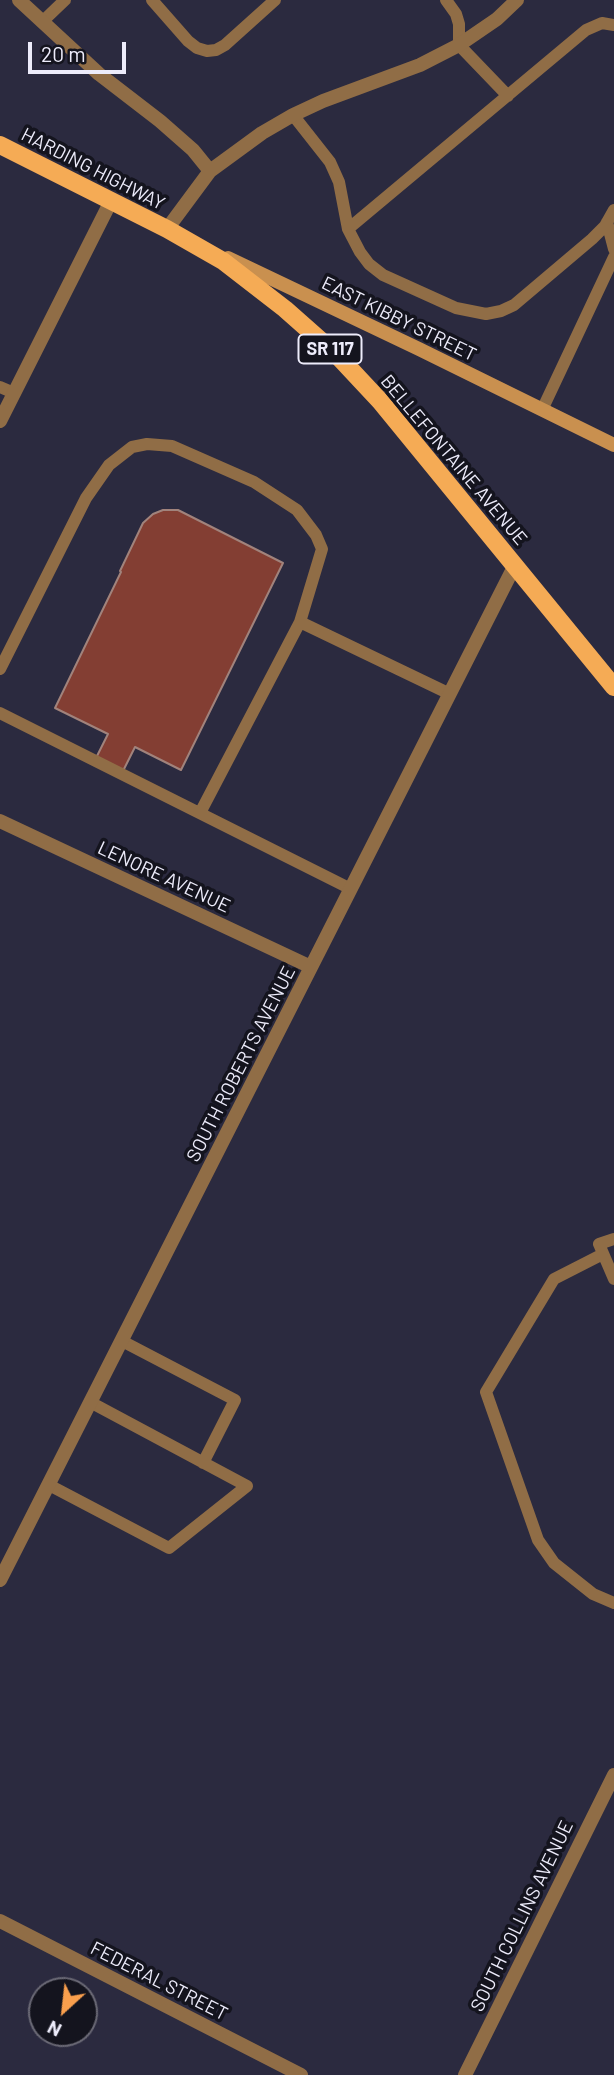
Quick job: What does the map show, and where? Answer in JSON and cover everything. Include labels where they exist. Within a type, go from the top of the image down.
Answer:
[{"type":"main road","name":"HARDING HIGHWAY","points":[[0,145],[167,229]]},
{"type":"main road","name":"BELLEFONTAINE AVENUE","points":[[167,229],[223,261],[285,309],[337,355],[380,401],[614,687]]},
{"type":"street","points":[[19,0],[99,74],[193,150],[210,171]]},
{"type":"street","points":[[167,229],[210,171],[262,133],[323,101],[419,65],[459,45],[497,19],[517,0]]},
{"type":"street","points":[[0,421],[111,201]]},
{"type":"street","name":"EAST KIBBY STREET","points":[[167,229],[419,349],[614,446]]},
{"type":"street","name":"SOUTH ROBERTS AVENUE","points":[[0,1580],[515,565]]},
{"type":"street","name":"LENORE AVENUE","points":[[0,821],[311,967]]},
{"type":"street","name":"SOUTH COLLINS AVENUE","points":[[465,2075],[614,1775]]},
{"type":"street","name":"FEDERAL STREET","points":[[0,1921],[302,2075]]},
{"type":"lane","points":[[42,22],[65,0]]},
{"type":"lane","points":[[152,0],[188,41],[207,51],[225,45],[275,0]]},
{"type":"lane","points":[[446,0],[460,24],[459,45],[508,96]]},
{"type":"lane","points":[[348,229],[586,30],[602,23],[614,26]]},
{"type":"lane","points":[[293,115],[330,162],[339,182],[348,229],[369,264],[383,275],[457,308],[486,314],[501,312],[514,305],[592,239],[614,210]]},
{"type":"lane","points":[[607,222],[614,249]]},
{"type":"lane","points":[[542,410],[614,257]]},
{"type":"lane","points":[[0,387],[14,393]]},
{"type":"lane","points":[[0,668],[86,498],[109,465],[132,447],[147,444],[172,446],[254,482],[298,510],[316,535],[321,549],[300,622],[200,813]]},
{"type":"lane","points":[[300,622],[450,694]]},
{"type":"lane","points":[[0,713],[351,889]]},
{"type":"lane","points":[[614,1239],[599,1244],[614,1279]]},
{"type":"lane","points":[[603,1254],[554,1279],[486,1392],[538,1540],[554,1563],[593,1594],[614,1603]]},
{"type":"lane","points":[[122,1341],[234,1400],[204,1462]]},
{"type":"lane","points":[[49,1485],[169,1548],[247,1486],[90,1402]]},
{"type":"building","points":[[163,510],[178,510],[283,563],[181,770],[135,747],[123,771],[96,758],[108,734],[55,708],[143,523]]}]
